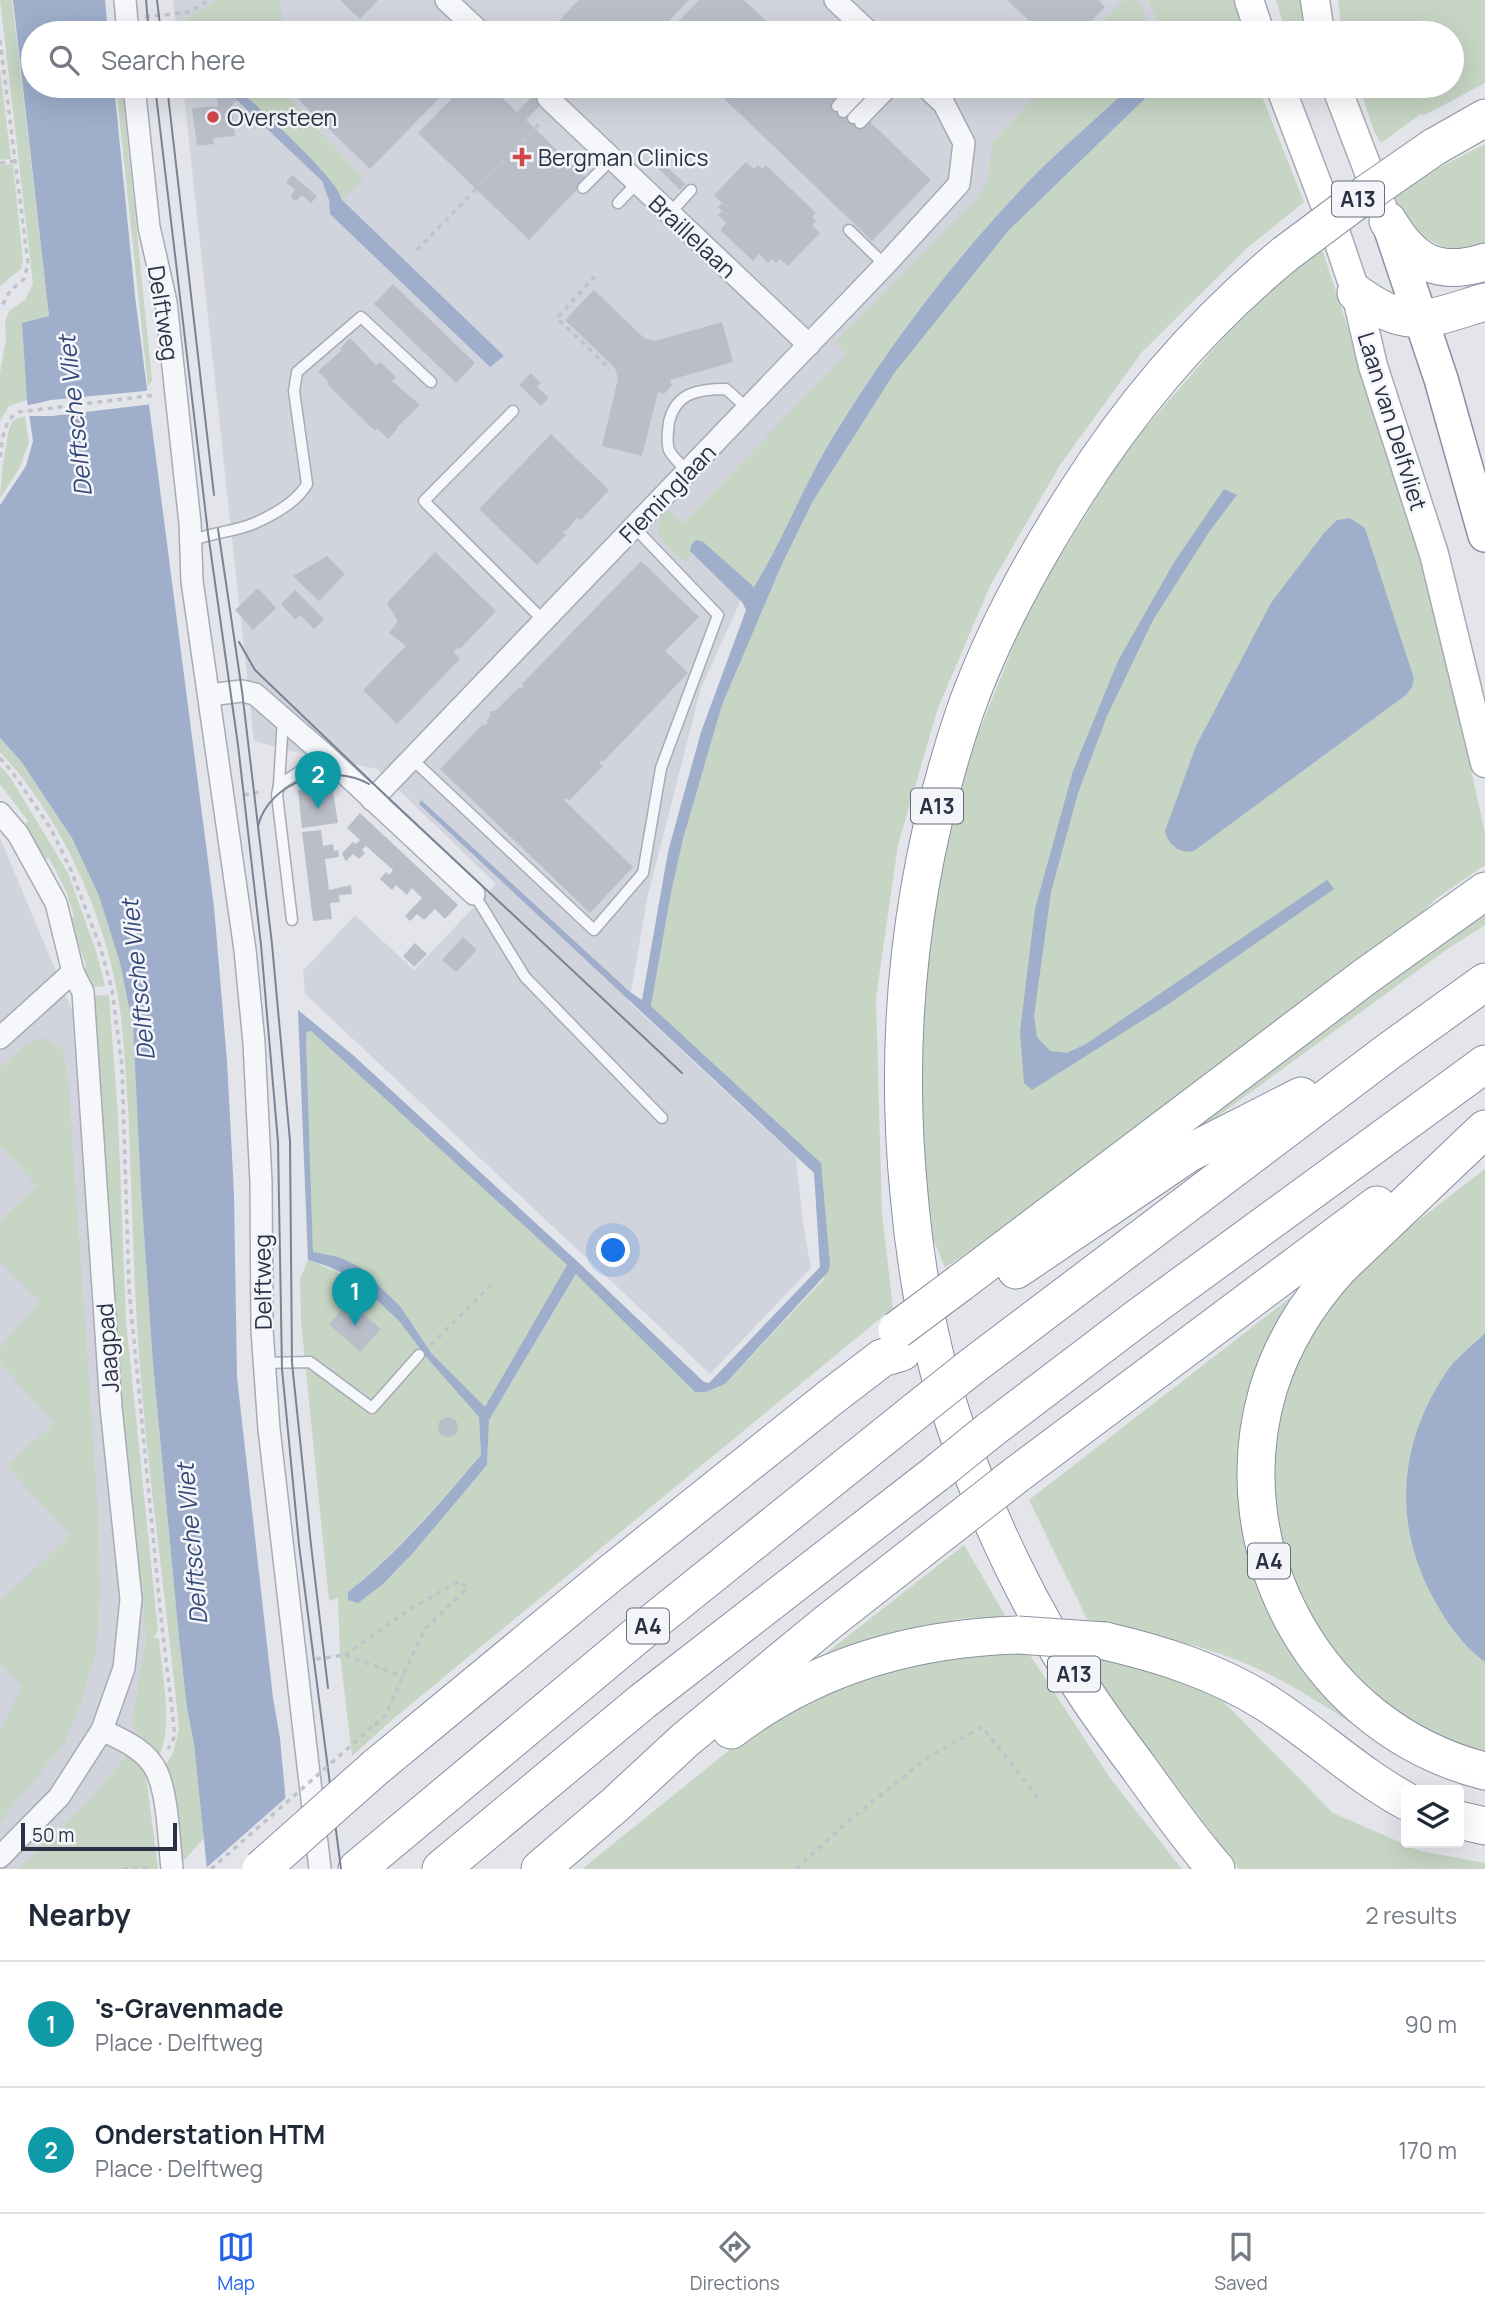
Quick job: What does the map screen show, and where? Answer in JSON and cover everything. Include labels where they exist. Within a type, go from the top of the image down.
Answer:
[{"type":"highway","name":"A13","points":[[1216,1869],[1192,1841],[1084,1692],[1017,1574],[972,1475],[953,1421],[923,1303],[909,1199],[902,1100],[905,993],[924,866],[942,789],[967,707],[1000,631],[1054,528],[1100,455],[1145,395],[1226,306],[1285,254],[1434,147],[1485,118]]},
{"type":"highway","points":[[1388,221],[1401,243],[1425,261],[1448,268],[1485,262]]},
{"type":"highway","points":[[1388,221],[1422,320],[1485,535]]},
{"type":"highway","points":[[1356,293],[1375,307],[1409,320],[1422,320],[1485,302]]},
{"type":"highway","name":"A4","points":[[261,1869],[376,1767],[611,1573],[1366,976],[1485,891]]},
{"type":"highway","name":"A4","points":[[370,1857],[648,1626],[971,1367],[1389,1051],[1477,988]]},
{"type":"highway","name":"A4","points":[[962,1295],[1069,1233],[1189,1153],[1389,1051]]},
{"type":"highway","name":"A4","points":[[441,1869],[643,1701],[990,1430],[1150,1308],[1483,1065]]},
{"type":"highway","name":"A4","points":[[540,1869],[685,1740],[827,1623],[1016,1475],[1328,1241],[1485,1128]]},
{"type":"highway","name":"A4","points":[[1485,1128],[1340,1267],[1314,1298],[1281,1357],[1268,1390],[1260,1428],[1257,1469],[1259,1515],[1271,1570],[1295,1625],[1324,1669],[1363,1709],[1412,1742],[1440,1757],[1485,1771]]},
{"type":"highway","name":"A4","points":[[616,1804],[696,1756],[769,1703],[830,1672],[925,1643],[1018,1635],[1105,1641],[1190,1665],[1242,1689],[1290,1719],[1343,1760],[1401,1798]]},
{"type":"highway","points":[[1464,1821],[1485,1826]]},
{"type":"main road","points":[[1249,0],[1256,21]]},
{"type":"main road","points":[[1315,0],[1319,21]]},
{"type":"main road","name":"Laan van Delfvliet","points":[[1284,98],[1356,293],[1373,366],[1434,554],[1485,763]]},
{"type":"main road","points":[[1341,98],[1388,221]]},
{"type":"street","points":[[125,0],[127,21]]},
{"type":"street","points":[[446,0],[468,21]]},
{"type":"street","points":[[835,0],[857,21]]},
{"type":"street","name":"Delftweg","points":[[135,98],[149,227],[166,302],[191,541],[192,582],[243,937],[254,1043],[261,1182],[264,1363],[269,1429],[320,1869]]},
{"type":"street","name":"Braillelaan","points":[[548,98],[809,345]]},
{"type":"street","name":"Fleminglaan","points":[[372,800],[886,265],[959,184],[964,142],[944,104],[938,98]]},
{"type":"street","points":[[209,695],[242,691],[255,694],[325,755],[474,894]]},
{"type":"street","name":"Jaagpad","points":[[0,813],[18,834],[56,903],[73,972],[83,992],[111,1406],[131,1599],[124,1668],[102,1730],[59,1797],[0,1857]]},
{"type":"street","points":[[0,1038],[73,972]]},
{"type":"street","points":[[102,1730],[127,1741],[139,1750],[157,1771],[163,1795],[172,1867]]},
{"type":"lane","points":[[847,98],[840,109],[853,98]]},
{"type":"lane","points":[[875,98],[857,121],[883,98]]},
{"type":"lane","points":[[583,188],[612,159]]},
{"type":"lane","points":[[618,203],[637,183]]},
{"type":"lane","points":[[669,214],[691,190]]},
{"type":"lane","points":[[849,230],[886,265]]},
{"type":"lane","points":[[191,541],[208,533],[254,524],[302,494],[307,484],[293,381],[297,372],[361,317],[431,382]]},
{"type":"lane","points":[[687,472],[669,450],[667,432],[671,414],[678,402],[692,393],[726,389],[748,409]]},
{"type":"lane","points":[[513,411],[424,501],[544,621]]},
{"type":"lane","points":[[411,758],[594,930],[643,873],[661,768],[718,615],[634,527]]},
{"type":"lane","points":[[283,718],[276,795],[292,920]]},
{"type":"lane","points":[[279,785],[325,755]]},
{"type":"lane","points":[[474,894],[526,976],[663,1118]]},
{"type":"lane","points":[[264,1363],[310,1362],[372,1408],[419,1355]]},
{"type":"path","points":[[171,14],[189,12],[209,0]]},
{"type":"path","points":[[0,40],[28,264],[24,279],[10,291],[0,309]]},
{"type":"path","points":[[417,250],[543,98]]},
{"type":"path","points":[[0,163],[15,161]]},
{"type":"path","points":[[595,276],[557,318],[610,369]]},
{"type":"path","points":[[0,457],[9,419],[19,412],[161,394]]},
{"type":"path","points":[[240,795],[279,785]]},
{"type":"path","points":[[430,1346],[491,1285]]},
{"type":"path","points":[[211,1869],[385,1716],[424,1630],[467,1588],[460,1581],[413,1607],[345,1655]]},
{"type":"path","points":[[295,1661],[345,1655],[404,1678]]},
{"type":"path","points":[[796,1869],[846,1823],[929,1757],[982,1727],[1040,1800]]},
{"type":"path","points":[[123,1869],[172,1867]]},
{"type":"shaded area","points":[[173,0],[1171,0],[1181,21],[176,21]]},
{"type":"shaded area","points":[[184,98],[1126,98],[781,511],[701,688],[648,895],[629,1002],[796,1157],[811,1268],[710,1374],[305,994],[303,971],[355,915],[414,970],[496,884],[377,769],[254,741]]},
{"type":"shaded area","points":[[0,838],[84,1038],[159,1740],[26,1869],[0,1869]]},
{"type":"green space","points":[[0,0],[12,0],[21,98],[23,98],[49,316],[22,323],[27,400],[9,406],[0,421],[0,373],[6,339],[5,321],[10,310],[25,300],[33,284]]},
{"type":"green space","points":[[216,0],[280,0],[282,21],[186,21],[186,18]]},
{"type":"green space","points":[[1123,0],[1138,0],[1147,21],[1104,21]]},
{"type":"green space","points":[[1148,0],[1238,0],[1243,21],[1158,21]]},
{"type":"green space","points":[[1276,0],[1304,0],[1307,21],[1282,21]]},
{"type":"green space","points":[[1338,0],[1485,0],[1485,83],[1464,94],[1464,21],[1341,21]]},
{"type":"green space","points":[[0,69],[11,159],[0,160]]},
{"type":"green space","points":[[117,98],[123,98],[152,380],[148,387]]},
{"type":"green space","points":[[248,98],[290,98],[363,178],[342,200],[340,193]]},
{"type":"green space","points":[[1033,98],[1118,98],[1030,180],[976,239],[926,301],[835,432],[754,587],[700,540],[693,542],[690,551],[692,554],[685,562],[658,532],[660,518],[666,509],[683,524],[846,354],[835,342],[976,200],[988,180],[992,143]]},
{"type":"green space","points":[[1146,98],[1263,98],[1304,202],[1246,249],[1142,352],[1060,465],[990,586],[938,708],[898,845],[876,998],[882,1214],[893,1308],[393,1719],[352,1756],[340,1654],[338,1598],[329,1601],[301,1321],[300,1279],[308,1260],[353,1278],[399,1321],[427,1358],[479,1417],[481,1455],[401,1544],[348,1592],[383,1584],[413,1553],[487,1465],[489,1420],[577,1273],[695,1392],[706,1392],[725,1384],[824,1279],[821,1163],[651,1006],[683,839],[722,705],[782,563],[813,501],[895,372],[1009,230]]},
{"type":"green space","points":[[1363,98],[1457,98],[1423,116],[1422,113],[1381,143]]},
{"type":"green space","points":[[1485,144],[1485,248],[1454,249],[1428,239],[1407,219],[1390,193]]},
{"type":"green space","points":[[13,164],[23,261],[21,269],[0,286],[0,165]]},
{"type":"green space","points":[[1322,249],[1428,571],[1485,834],[1485,865],[1437,898],[1419,915],[999,1231],[945,1268],[931,1233],[924,1200],[919,1072],[929,935],[964,769],[1029,607],[1126,450],[1250,307]],"holes":[[[1350,518],[1365,528],[1414,677],[1412,687],[1406,695],[1194,851],[1304,561],[1337,520]]]},
{"type":"green space","points":[[25,416],[29,442],[19,469],[0,498],[9,430],[14,421]]},
{"type":"green space","points":[[0,738],[21,761],[72,838],[99,896],[120,963],[133,1026],[153,1364],[179,1638],[204,1838],[179,1866],[163,1770],[173,1753],[179,1729],[139,1355],[128,1107],[118,996],[102,931],[76,866],[42,805],[0,752]]},
{"type":"green space","points":[[0,766],[10,777],[68,873],[96,951],[105,986],[85,988],[83,977],[86,965],[69,920],[74,916],[66,891],[49,858],[44,860],[24,825],[28,821],[0,784]]},
{"type":"green space","points":[[1485,910],[1485,925],[1446,950],[1027,1255],[1245,1078]]},
{"type":"green space","points":[[109,995],[118,1116],[126,1321],[158,1631],[154,1637],[159,1639],[166,1700],[165,1732],[158,1758],[139,1738],[132,1722],[146,1638],[108,1262],[90,996]]},
{"type":"green space","points":[[311,1031],[567,1265],[485,1408],[432,1354],[400,1306],[360,1267],[339,1257],[313,1253],[306,1038]]},
{"type":"green space","points":[[44,1038],[63,1050],[68,1079],[98,1513],[100,1596],[96,1650],[82,1700],[65,1742],[0,1822],[0,1731],[22,1686],[0,1663],[0,1605],[2,1600],[70,1535],[7,1466],[54,1423],[0,1363],[0,1348],[40,1301],[0,1261],[0,1221],[37,1186],[0,1145],[0,1068],[27,1043]]},
{"type":"green space","points":[[1485,1169],[1485,1333],[1447,1371],[1420,1423],[1411,1451],[1406,1506],[1417,1562],[1429,1590],[1453,1629],[1485,1662],[1485,1750],[1454,1743],[1402,1717],[1359,1682],[1324,1641],[1297,1594],[1281,1547],[1272,1491],[1276,1425],[1291,1371],[1331,1298],[1371,1257]]},
{"type":"green space","points":[[1313,1280],[1246,1523],[1359,1719],[1413,1764],[1311,1698],[1247,1664],[1189,1644],[1087,1619],[1029,1500]]},
{"type":"green space","points":[[964,1545],[1006,1617],[957,1619],[815,1662]]},
{"type":"green space","points":[[1026,1649],[1110,1778],[1182,1869],[582,1869],[737,1744],[815,1696],[884,1667]]},
{"type":"green space","points":[[1075,1651],[1165,1674],[1220,1698],[1333,1813],[1401,1843],[1401,1848],[1413,1848],[1485,1863],[1485,1869],[1239,1869]]},
{"type":"green space","points":[[129,1753],[146,1775],[158,1869],[18,1869],[86,1804]]},
{"type":"water","points":[[13,0],[105,0],[107,21],[21,21],[21,70]]},
{"type":"water","name":"Delftsche Vliet","points":[[24,98],[115,98],[135,296],[214,907],[227,1061],[234,1194],[237,1377],[273,1698],[280,1738],[292,1869],[207,1869],[194,1744],[179,1638],[153,1364],[133,1026],[120,963],[99,896],[72,838],[21,761],[0,738],[0,505],[26,466],[33,441],[27,400],[22,323],[49,316]]},
{"type":"water","points":[[235,98],[248,98],[277,125],[312,159],[342,200],[504,356],[490,367],[330,214],[329,200],[322,181]]},
{"type":"water","points":[[1118,98],[1146,98],[1009,230],[895,372],[813,501],[782,564],[722,705],[683,839],[671,893],[651,1006],[821,1163],[830,1265],[828,1272],[725,1384],[706,1392],[695,1392],[576,1274],[489,1420],[487,1465],[413,1553],[383,1584],[358,1603],[348,1600],[348,1592],[401,1544],[481,1455],[479,1417],[427,1358],[399,1321],[353,1278],[308,1260],[298,1010],[353,1055],[704,1382],[709,1383],[820,1267],[814,1173],[419,804],[421,800],[630,992],[642,1000],[668,852],[701,732],[746,610],[742,602],[690,551],[691,545],[696,540],[702,541],[754,587],[825,451],[857,398],[926,301],[976,239],[1042,168]],"holes":[[[311,1031],[567,1265],[485,1407],[432,1354],[400,1306],[360,1267],[339,1257],[313,1252],[307,1032]]]},
{"type":"water","points":[[1224,489],[1237,495],[1209,532],[1153,620],[1107,716],[1078,793],[1051,892],[1034,1016],[1037,1037],[1050,1051],[1067,1053],[1086,1044],[1327,880],[1334,889],[1170,1003],[1032,1090],[1024,1083],[1020,1032],[1035,909],[1073,771],[1118,661],[1173,564]]},
{"type":"water","points":[[1350,518],[1365,528],[1414,678],[1412,687],[1406,695],[1194,851],[1179,850],[1166,836],[1165,831],[1196,746],[1271,603],[1324,533],[1337,520]]},
{"type":"water","points":[[1485,1333],[1485,1662],[1453,1629],[1429,1590],[1417,1562],[1406,1506],[1411,1451],[1432,1397],[1451,1366]]},
{"type":"pier","points":[[151,388],[153,404],[52,416],[26,416],[25,406],[51,400],[145,391]]},
{"type":"pier","points":[[289,1795],[296,1869],[205,1869]]},
{"type":"building","points":[[340,0],[378,0],[360,19]]},
{"type":"building","points":[[579,0],[689,0],[669,21],[559,21]]},
{"type":"building","points":[[699,0],[744,0],[766,21],[679,21]]},
{"type":"building","points":[[1007,0],[1098,0],[1105,7],[1092,21],[1029,21]]},
{"type":"building","name":"Oversteen","points":[[217,98],[237,100],[230,107],[235,136],[213,138],[214,144],[197,146],[192,108],[218,106]]},
{"type":"building","points":[[301,98],[439,98],[370,169],[299,100]]},
{"type":"building","points":[[452,98],[502,98],[517,112],[530,98],[547,98],[526,120],[587,179],[529,240],[418,133]]},
{"type":"building","points":[[723,98],[845,98],[931,180],[872,241]]},
{"type":"building","points":[[662,162],[685,184],[680,190],[657,167]]},
{"type":"building","points":[[746,162],[754,169],[758,165],[762,169],[766,165],[816,213],[812,217],[816,221],[812,225],[820,233],[788,266],[779,259],[776,263],[772,259],[768,263],[759,254],[753,261],[720,230],[726,223],[718,215],[722,211],[718,207],[722,203],[714,195]]},
{"type":"building","points":[[292,175],[317,196],[311,203],[302,195],[293,200],[291,195],[295,190],[286,182]]},
{"type":"building","points":[[393,284],[475,363],[456,383],[374,304]]},
{"type":"building","points":[[594,290],[644,338],[655,341],[722,322],[733,362],[670,380],[672,385],[664,394],[658,392],[642,456],[602,446],[618,379],[615,368],[565,320]]},
{"type":"building","points":[[350,338],[376,365],[380,362],[394,375],[396,377],[392,381],[420,405],[388,439],[377,428],[375,431],[327,384],[329,382],[318,371],[342,350],[340,349]]},
{"type":"building","points":[[531,373],[541,383],[537,387],[549,398],[541,406],[519,385]]},
{"type":"building","points":[[551,434],[609,490],[581,520],[577,518],[563,532],[566,535],[537,565],[479,509]]},
{"type":"building","points":[[435,552],[496,611],[460,649],[453,651],[460,659],[397,724],[363,690],[406,646],[389,633],[398,621],[387,603]]},
{"type":"building","points":[[327,556],[345,574],[319,601],[293,576]]},
{"type":"building","points":[[641,561],[699,617],[665,651],[688,673],[603,762],[602,760],[599,763],[603,766],[569,801],[566,798],[564,800],[633,867],[590,913],[440,769],[483,724],[485,726],[490,711],[495,711],[519,687],[521,689],[524,686],[522,684]]},
{"type":"building","points":[[258,588],[276,608],[253,630],[235,610]]},
{"type":"building","points":[[295,590],[324,619],[314,629],[300,615],[295,619],[281,604]]},
{"type":"building","points":[[332,786],[338,823],[302,828],[298,790]]},
{"type":"building","points":[[360,813],[458,905],[445,919],[435,909],[424,920],[417,914],[410,921],[405,916],[422,898],[412,888],[407,895],[396,885],[392,890],[380,879],[386,872],[389,875],[393,870],[366,846],[362,850],[365,853],[359,859],[353,854],[345,860],[342,853],[353,842],[356,844],[360,840],[347,828]]},
{"type":"building","points":[[321,830],[323,846],[333,844],[339,857],[325,859],[329,890],[351,885],[352,894],[339,895],[340,902],[330,903],[332,919],[313,921],[302,832]]},
{"type":"building","points":[[463,937],[477,950],[456,972],[442,960]]},
{"type":"building","points":[[415,943],[427,954],[414,967],[403,956]]},
{"type":"building","points":[[349,1301],[381,1329],[360,1352],[329,1324]]},
{"type":"building","points":[[448,1417],[455,1420],[458,1427],[455,1434],[448,1437],[441,1434],[438,1427],[441,1420]]},
{"type":"tram line","points":[[146,0],[148,21]]},
{"type":"tram line","points":[[157,0],[160,21]]},
{"type":"tram line","points":[[156,98],[208,533],[238,745],[261,945],[278,1142],[282,1369],[299,1545],[341,1869]]},
{"type":"tram line","points":[[168,98],[214,495]]},
{"type":"tram line","points":[[218,529],[242,691],[272,944],[290,1141],[292,1363],[328,1688]]},
{"type":"tram line","points":[[239,642],[255,670],[682,1073]]},
{"type":"tram line","points":[[258,826],[264,810],[275,797],[303,780],[337,775],[369,784]]},
{"type":"place","name":"Oversteen","points":[[213,117]]},
{"type":"place","name":"Bergman Clinics","points":[[522,157]]},
{"type":"place","name":"Onderstation HTM","points":[[318,809]]},
{"type":"place","name":"'s-Gravenmade","points":[[355,1326]]}]
